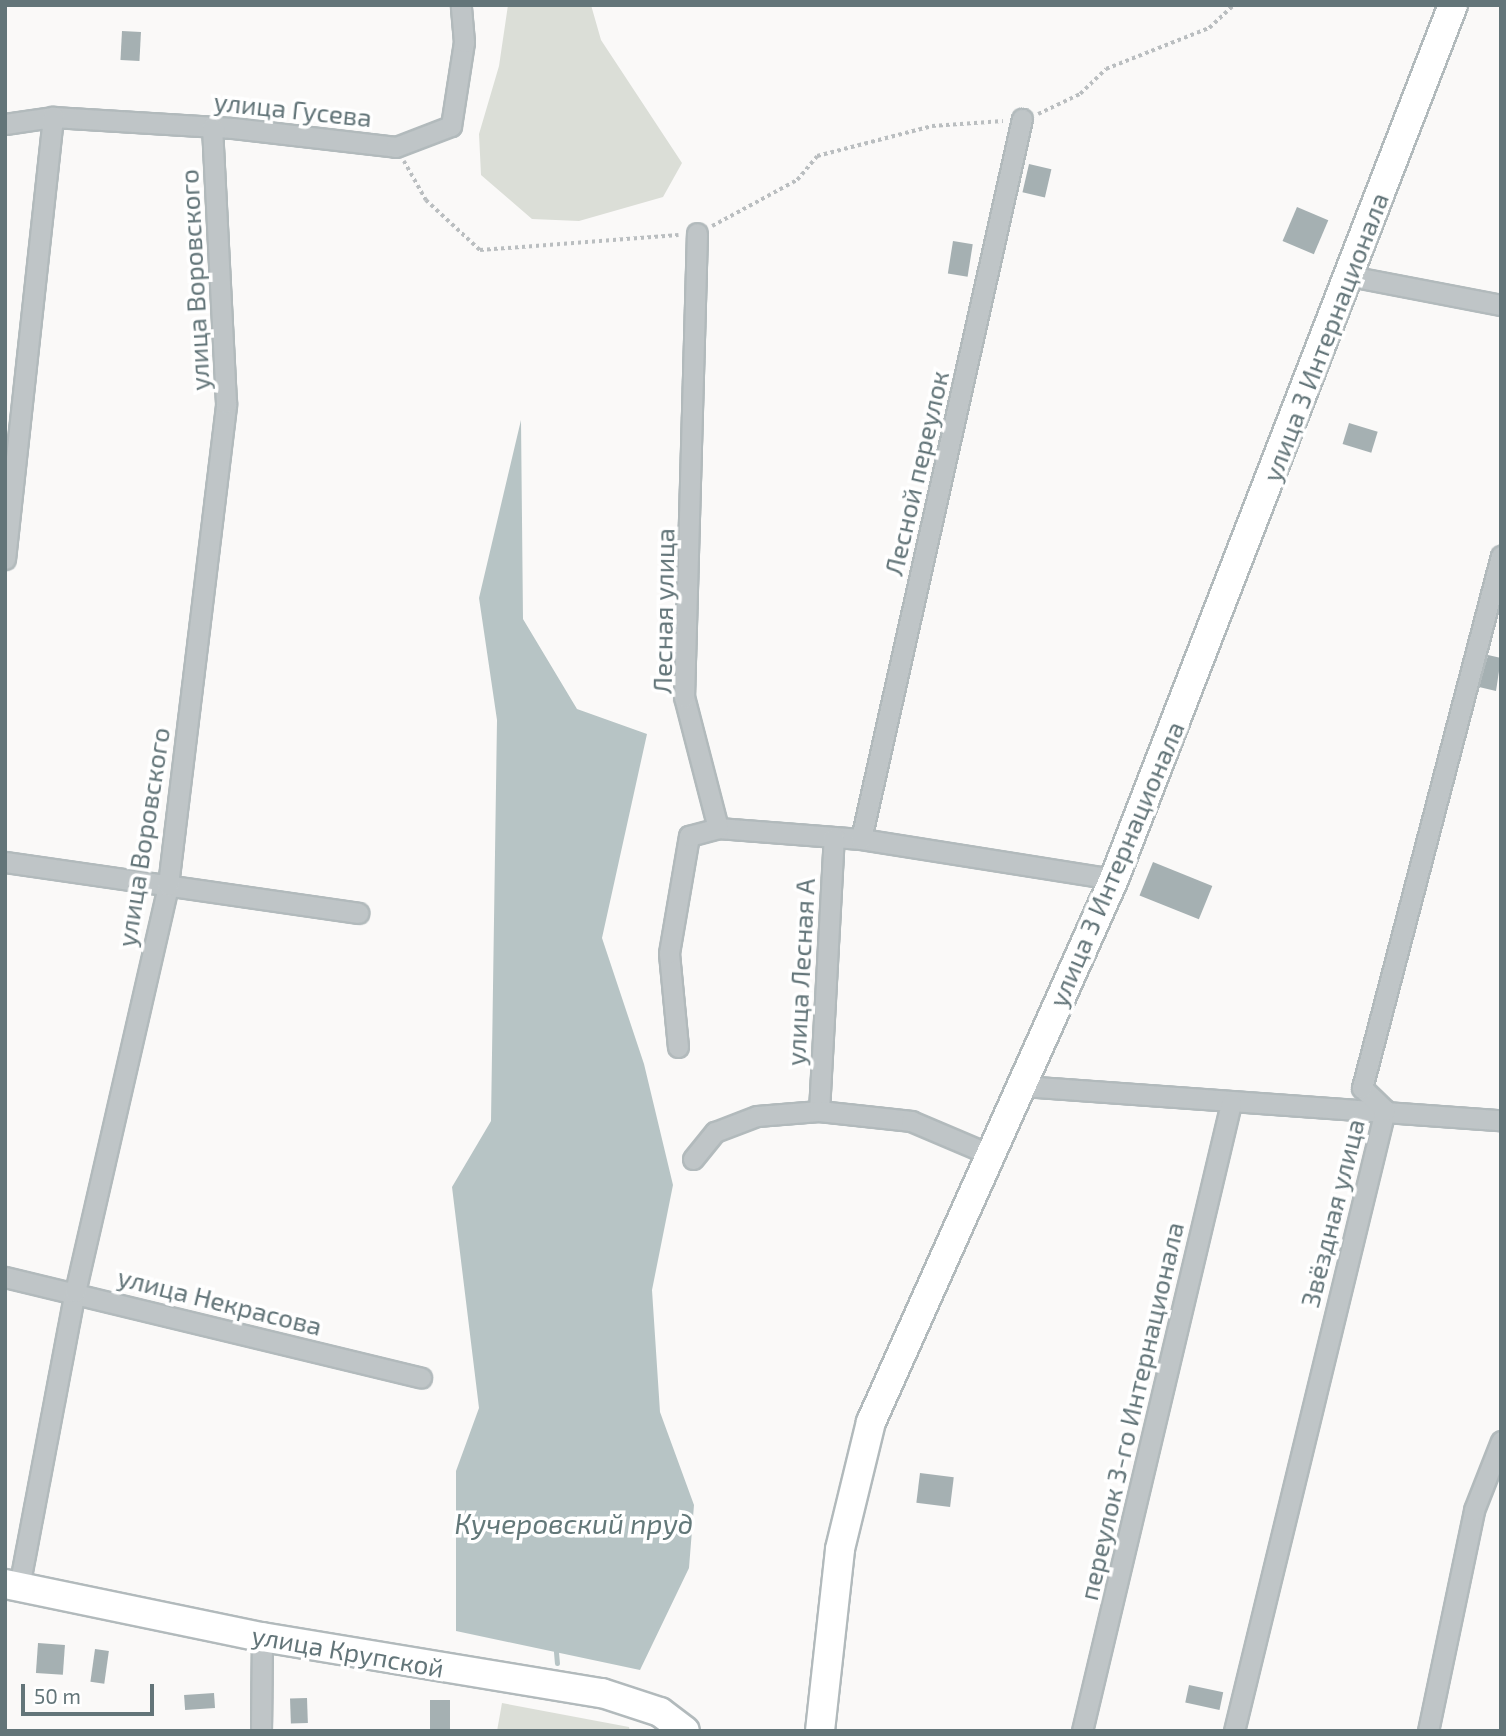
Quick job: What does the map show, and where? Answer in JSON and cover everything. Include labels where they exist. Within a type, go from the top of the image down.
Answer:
[{"type":"street","name":"улица Гусева","points":[[5,124],[53,117],[212,127],[396,147],[451,126],[464,42],[461,5]]},
{"type":"street","name":"улица 3 Интернационала","points":[[820,1731],[840,1549],[871,1422],[1114,879],[1453,5]]},
{"type":"street","points":[[5,559],[53,117]]},
{"type":"street","name":"Лесной переулок","points":[[861,839],[1023,119]]},
{"type":"street","name":"улица Воровского","points":[[12,1586],[75,1292],[168,885],[226,403],[212,127]]},
{"type":"street","name":"Лесная улица","points":[[697,233],[684,697],[718,828]]},
{"type":"street","points":[[1350,276],[1501,305]]},
{"type":"street","name":"Звёздная улица","points":[[1234,1731],[1385,1110],[1362,1088],[1501,556]]},
{"type":"street","points":[[678,1046],[669,953],[689,836],[718,828],[834,836],[1114,879]]},
{"type":"street","name":"улица Лесная А","points":[[819,1111],[834,836]]},
{"type":"street","points":[[5,862],[358,913]]},
{"type":"street","points":[[1022,1086],[1231,1104],[1385,1110],[1501,1120]]},
{"type":"street","name":"переулок 3-го Интернационала","points":[[1082,1731],[1231,1104]]},
{"type":"street","points":[[693,1159],[715,1132],[757,1116],[819,1111],[911,1121],[990,1155]]},
{"type":"street","name":"улица Некрасова","points":[[5,1277],[421,1378]]},
{"type":"street","points":[[1428,1731],[1474,1510],[1501,1441]]},
{"type":"street","name":"улица Крупской","points":[[12,1586],[262,1637],[602,1693],[660,1712],[685,1731]]},
{"type":"street","points":[[261,1731],[262,1637]]},
{"type":"path","points":[[396,147],[426,200],[480,250],[697,233],[797,180],[817,156],[932,126],[1023,119],[1080,94],[1106,69],[1209,27],[1234,5]]},
{"type":"shaded area","points":[[508,5],[591,5],[601,40],[682,163],[663,197],[579,221],[532,219],[481,175],[479,134],[499,66]]},
{"type":"shaded area","points":[[502,1703],[629,1727],[630,1731],[497,1731]]},
{"type":"water","name":"Кучеровский пруд","points":[[521,420],[523,619],[577,709],[647,734],[602,938],[644,1064],[673,1185],[652,1290],[660,1412],[694,1505],[689,1568],[640,1670],[456,1631],[456,1471],[479,1408],[452,1187],[491,1121],[497,720],[479,598]]},
{"type":"building","points":[[122,31],[141,32],[139,61],[120,60]]},
{"type":"building","points":[[1029,164],[1051,169],[1045,197],[1022,192]]},
{"type":"building","points":[[1297,207],[1328,220],[1314,254],[1283,241]]},
{"type":"building","points":[[953,241],[973,244],[968,277],[948,274]]},
{"type":"building","points":[[1349,423],[1378,432],[1371,453],[1343,444]]},
{"type":"building","points":[[1488,655],[1501,658],[1496,691],[1479,687]]},
{"type":"building","points":[[1153,862],[1212,886],[1199,919],[1140,895]]},
{"type":"building","points":[[920,1473],[954,1477],[950,1507],[916,1503]]},
{"type":"building","points":[[38,1643],[65,1645],[63,1675],[36,1673]]},
{"type":"building","points":[[95,1649],[109,1651],[104,1684],[90,1682]]},
{"type":"building","points":[[1189,1685],[1223,1692],[1219,1710],[1185,1703]]},
{"type":"building","points":[[214,1693],[215,1708],[185,1710],[184,1695]]},
{"type":"building","points":[[307,1698],[308,1723],[291,1724],[290,1699]]},
{"type":"building","points":[[430,1700],[450,1700],[450,1731],[430,1731]]},
{"type":"waterway","points":[[556,1652],[557,1663]]}]
